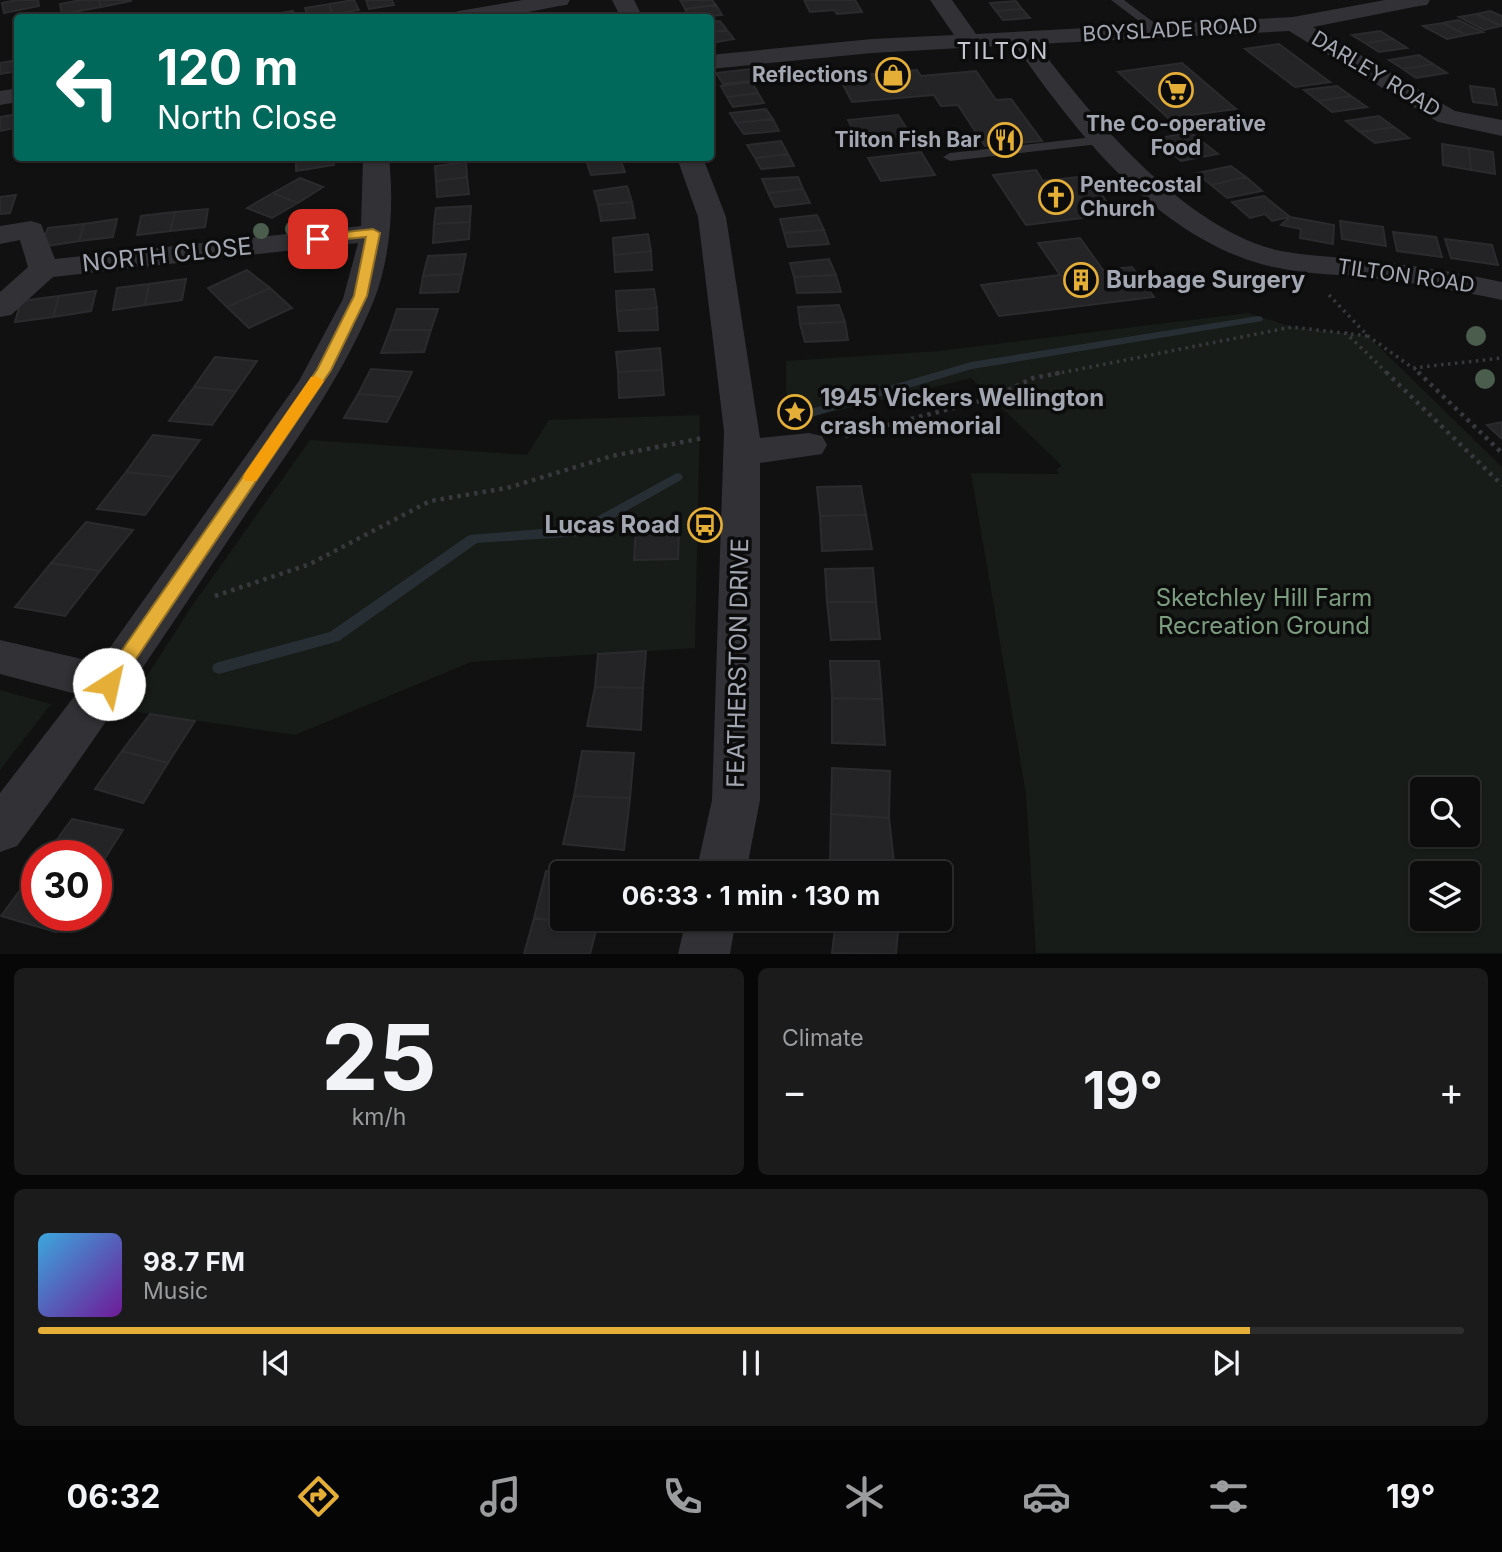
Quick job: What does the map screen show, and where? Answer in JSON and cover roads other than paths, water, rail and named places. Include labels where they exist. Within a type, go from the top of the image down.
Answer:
[{"type":"street","points":[[481,14],[559,0]]},
{"type":"street","points":[[941,0],[970,41]]},
{"type":"street","name":"BOYSLADE ROAD","points":[[714,62],[872,46],[1293,24],[1419,0]]},
{"type":"street","name":"DARLEY ROAD","points":[[1293,24],[1447,117],[1502,128]]},
{"type":"street","name":"TILTON ROAD","points":[[1021,38],[1103,140],[1129,167],[1184,212],[1231,242],[1269,257],[1458,281],[1502,291]]},
{"type":"street","points":[[0,830],[109,684],[323,370],[360,296],[380,182],[376,161]]},
{"type":"street","name":"FEATHERSTON DRIVE","points":[[692,161],[712,217],[742,441],[736,800],[723,861]]},
{"type":"street","points":[[0,235],[31,230],[44,269],[0,308]]},
{"type":"street","name":"NORTH CLOSE","points":[[44,269],[373,233]]},
{"type":"street","points":[[742,441],[809,445]]},
{"type":"street","points":[[0,657],[109,684]]},
{"type":"street","points":[[704,954],[709,931]]},
{"type":"lane","points":[[1117,0],[1159,31]]},
{"type":"lane","points":[[950,157],[1103,140]]},
{"type":"waterway","points":[[801,416],[971,366],[1258,319]]},
{"type":"waterway","points":[[219,668],[334,637],[474,538],[582,531],[677,477]]},
{"type":"place","name":"Reflections","points":[[893,75]]},
{"type":"place","name":"The Co-operative Food","points":[[1176,90]]},
{"type":"place","name":"Tilton Fish Bar","points":[[1005,140]]},
{"type":"place","name":"Pentecostal Church","points":[[1056,197]]},
{"type":"place","name":"Burbage Surgery","points":[[1081,280]]},
{"type":"place","name":"1945 Vickers Wellington crash memorial","points":[[795,412]]},
{"type":"place","name":"Lucas Road","points":[[705,525]]},
{"type":"district","name":"TILTON","points":[[1003,51]]},
{"type":"park label","name":"Sketchley Hill Farm Recreation Ground","points":[[1264,612]]}]
